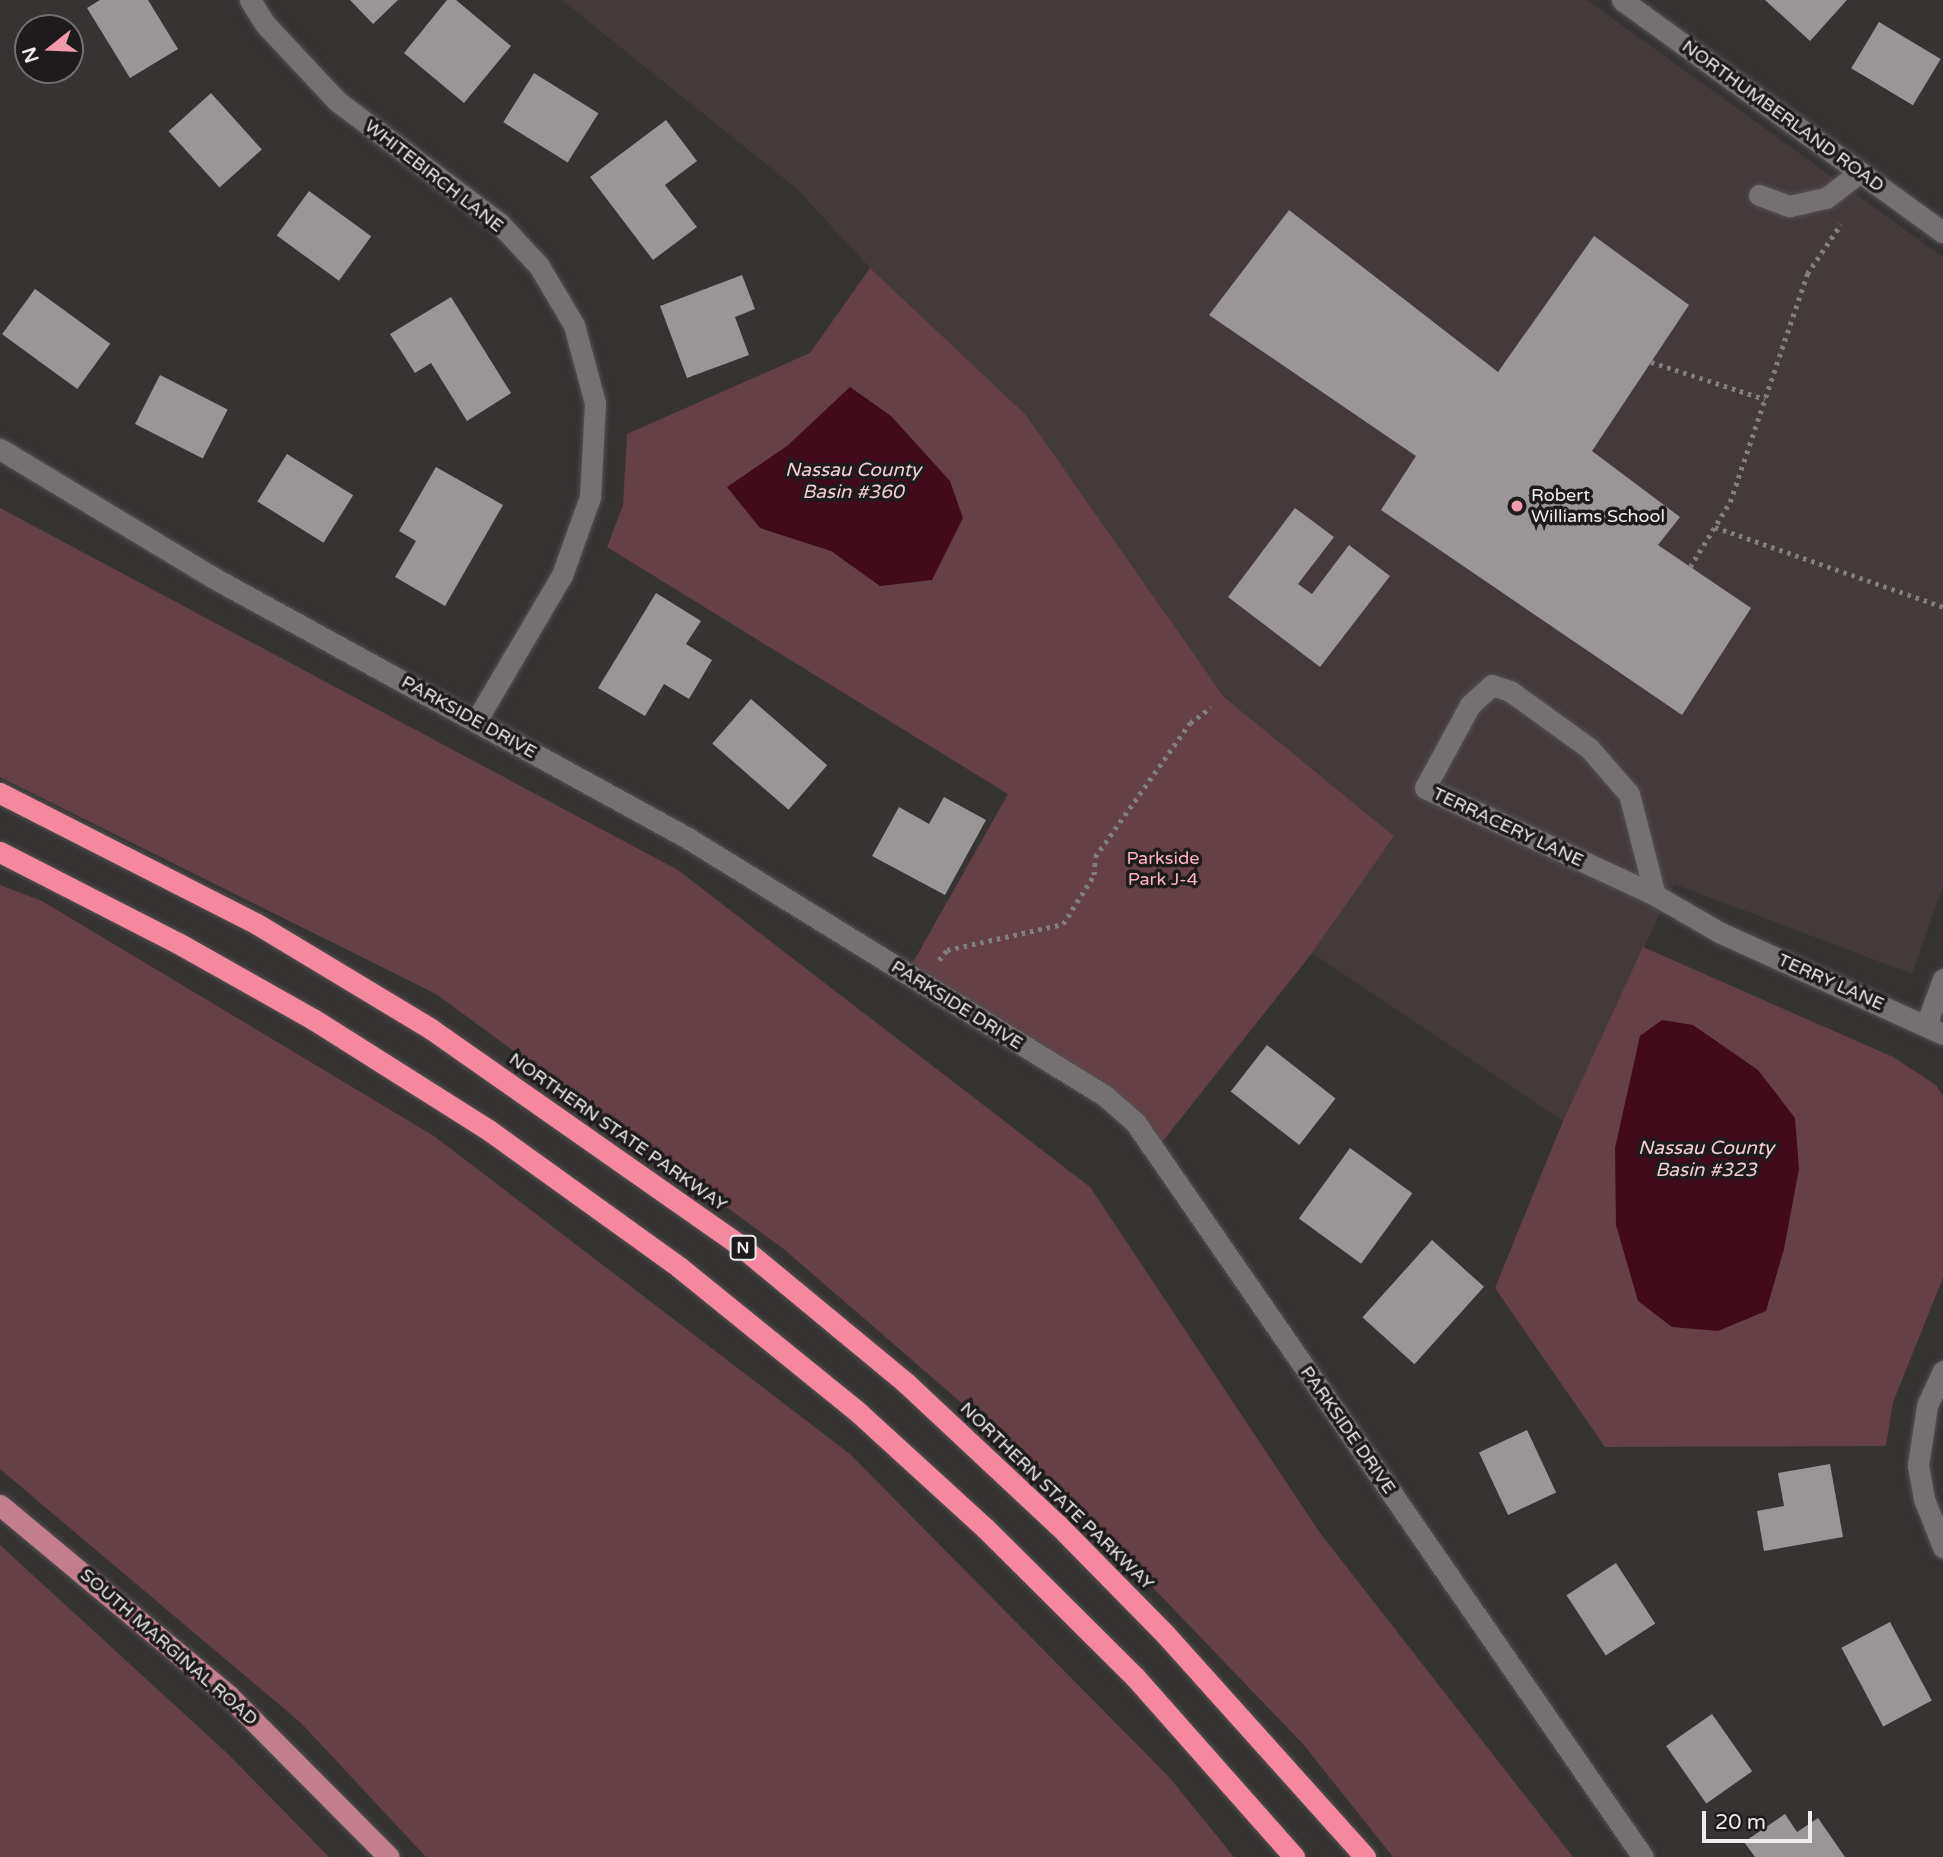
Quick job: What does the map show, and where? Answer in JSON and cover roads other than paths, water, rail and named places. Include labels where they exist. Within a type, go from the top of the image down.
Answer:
[{"type":"highway","name":"NORTHERN STATE PARKWAY","points":[[0,793],[257,924],[431,1029],[738,1244],[906,1383],[1058,1525],[1166,1635],[1365,1857]]},
{"type":"highway","points":[[0,852],[178,943],[313,1019],[490,1131],[679,1267],[859,1413],[985,1528],[1135,1677],[1294,1857]]},
{"type":"main road","name":"SOUTH MARGINAL ROAD","points":[[0,1505],[228,1695],[389,1857]]},
{"type":"street","name":"WHITEBIRCH LANE","points":[[250,0],[265,24],[337,101],[499,223],[539,266],[574,325],[595,403],[590,497],[562,575],[475,721]]},
{"type":"street","name":"NORTHUMBERLAND ROAD","points":[[1622,0],[1943,232]]},
{"type":"street","points":[[1759,195],[1790,206],[1826,198],[1860,172]]},
{"type":"street","name":"PARKSIDE DRIVE","points":[[0,449],[212,578],[686,837],[1105,1096],[1135,1122],[1643,1857]]},
{"type":"street","name":"TERRACERY LANE","points":[[1655,895],[1629,794],[1589,748],[1510,691],[1492,685],[1470,705],[1425,788],[1655,895],[1719,932]]},
{"type":"street","name":"TERRY LANE","points":[[1719,932],[1935,1029]]},
{"type":"street","points":[[1935,1029],[1943,979]]},
{"type":"street","points":[[1943,1371],[1927,1406],[1918,1465],[1923,1499],[1943,1547]]},
{"type":"water","name":"Nassau County Basin #360","points":[[850,387],[891,416],[950,481],[963,518],[932,580],[880,586],[831,551],[760,528],[727,487],[787,446]]},
{"type":"water","name":"Nassau County Basin #323","points":[[1662,1020],[1693,1025],[1758,1070],[1795,1118],[1799,1169],[1784,1249],[1766,1311],[1718,1331],[1672,1327],[1638,1301],[1616,1225],[1615,1148],[1640,1036]]},
{"type":"place","name":"Robert Williams School","points":[[1517,506]]},
{"type":"park label","name":"Parkside Park J-4","points":[[1163,869]]}]
